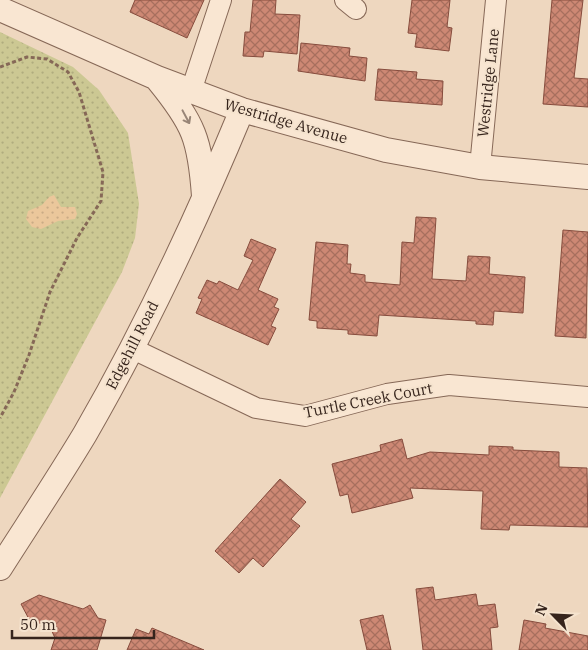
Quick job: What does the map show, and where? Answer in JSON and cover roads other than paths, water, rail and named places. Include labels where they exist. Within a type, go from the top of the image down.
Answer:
[{"type":"street","points":[[191,91],[221,0]]},
{"type":"street","name":"Westridge Lane","points":[[480,167],[496,0]]},
{"type":"street","name":"Westridge Avenue","points":[[0,9],[157,78],[242,110],[386,150],[480,167],[588,177]]},
{"type":"street","points":[[157,78],[181,108],[194,131],[201,156],[204,201]]},
{"type":"street","name":"Edgehill Road","points":[[0,568],[85,434],[132,348],[204,201],[242,110]]},
{"type":"street","name":"Turtle Creek Court","points":[[132,348],[256,408],[305,416],[387,394],[449,385],[588,397]]}]
